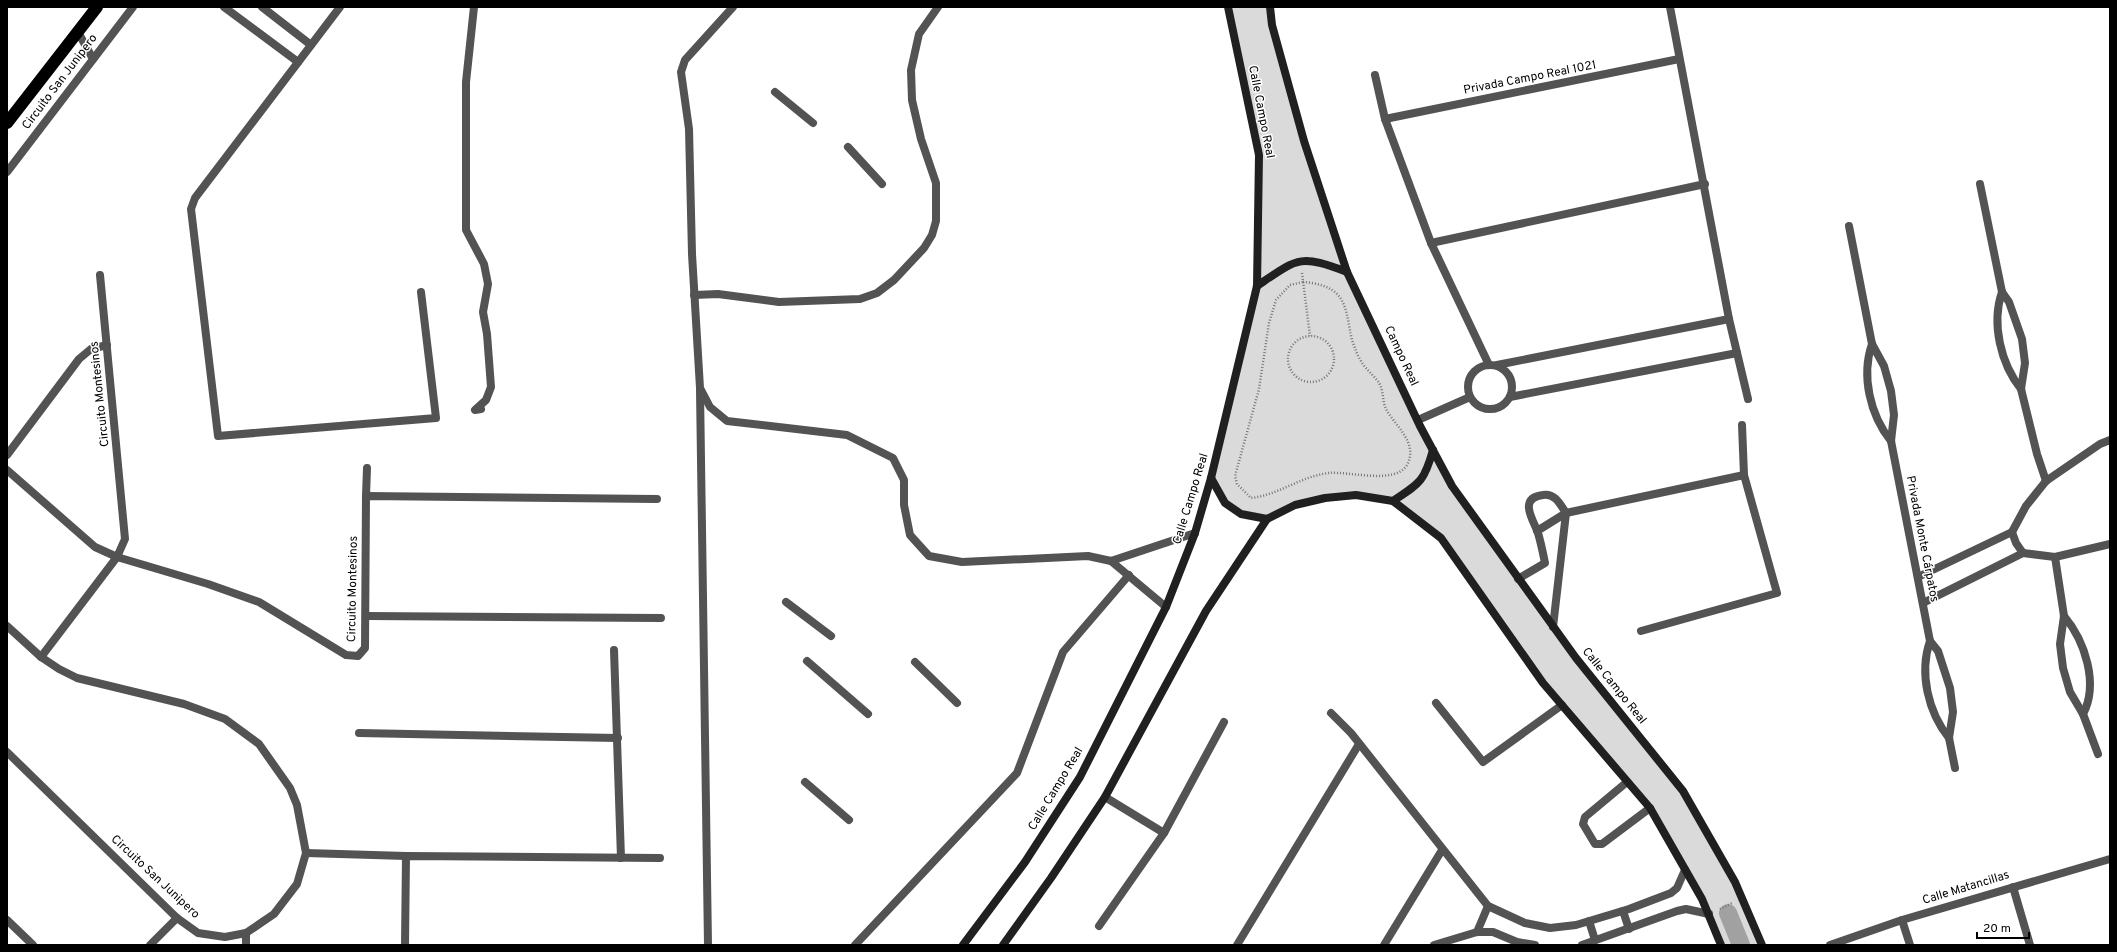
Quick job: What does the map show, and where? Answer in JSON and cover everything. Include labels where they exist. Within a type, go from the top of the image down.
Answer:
[{"type":"highway","points":[[7,123],[97,7]]},
{"type":"street","name":"Circuito San Junipero","points":[[7,172],[133,7]]},
{"type":"street","points":[[224,7],[298,62]]},
{"type":"street","points":[[262,7],[311,45]]},
{"type":"street","points":[[340,7],[196,198],[191,209],[218,436],[436,418],[422,292]]},
{"type":"street","points":[[474,7],[466,82],[466,230],[484,264],[488,284],[483,312],[487,334],[491,387],[486,400],[475,410],[481,409]]},
{"type":"street","points":[[708,945],[700,388],[694,295],[689,129],[681,72],[682,65],[733,7]]},
{"type":"street","points":[[694,295],[718,294],[779,302],[860,299],[877,292],[894,280],[924,248],[932,236],[936,222],[936,183],[921,139],[912,100],[912,70],[919,34],[938,7]]},
{"type":"street","name":"Calle Campo Real","points":[[963,945],[1025,862],[1080,778],[1166,607],[1195,534],[1212,478],[1256,286],[1260,155],[1228,7]]},
{"type":"street","points":[[1270,7],[1272,25],[1304,141],[1347,272]]},
{"type":"street","points":[[1670,7],[1679,59],[1705,184],[1729,319],[1748,399]]},
{"type":"street","points":[[78,32],[93,59]]},
{"type":"street","name":"Privada Campo Real 1021","points":[[1385,119],[1679,59]]},
{"type":"street","points":[[1375,75],[1385,119],[1431,243],[1492,365],[1506,372],[1512,382],[1510,397]]},
{"type":"street","points":[[775,92],[813,123]]},
{"type":"street","points":[[848,147],[882,184]]},
{"type":"street","points":[[1431,243],[1705,184]]},
{"type":"street","points":[[1980,184],[2002,292],[2010,302],[2022,339],[2025,363],[2021,389]]},
{"type":"street","name":"Privada Monte Cárpatos","points":[[1849,226],[1872,344],[1884,366],[1891,391],[1894,415],[1891,441],[1930,641],[1926,654],[1925,667],[1929,693],[1935,715],[1949,738],[1955,768]]},
{"type":"street","points":[[1256,286],[1286,266],[1300,260],[1316,260],[1347,272]]},
{"type":"street","name":"Campo Real","points":[[1347,272],[1418,420],[1434,450]]},
{"type":"street","name":"Circuito Montesinos","points":[[41,657],[117,557],[125,539],[126,529],[100,275]]},
{"type":"street","points":[[2002,292],[1998,305],[1997,319],[2001,345],[2007,367],[2021,389],[2037,454],[2046,481]]},
{"type":"street","points":[[1729,319],[1481,366],[1470,377],[1467,384],[1470,397],[1476,405],[1491,409],[1499,407],[1510,397],[1737,353]]},
{"type":"street","name":"Privada Monte Cárpatos","points":[[1872,344],[1867,357],[1866,371],[1870,396],[1876,418],[1891,441]]},
{"type":"street","points":[[7,455],[79,359],[91,349],[106,345]]},
{"type":"street","points":[[700,388],[710,407],[727,421],[847,436],[893,458],[904,480],[904,505],[910,535],[929,556],[962,562],[1088,556],[1112,561],[1166,607]]},
{"type":"street","points":[[1418,420],[1470,397]]},
{"type":"street","points":[[1641,631],[1777,593],[1744,475],[1742,425]]},
{"type":"street","points":[[1918,577],[2012,532],[2026,506],[2046,481],[2100,444],[2110,440]]},
{"type":"street","points":[[1393,501],[1422,482],[1434,450]]},
{"type":"street","name":"Calle Campo Real","points":[[1434,450],[1456,492],[1553,627],[1576,658],[1683,791],[1735,882],[1762,945]]},
{"type":"street","name":"Circuito Montesinos","points":[[117,557],[208,584],[260,602],[346,655],[358,656],[365,648],[366,468]]},
{"type":"street","points":[[7,470],[95,547],[117,557]]},
{"type":"street","points":[[1538,531],[1566,513],[1744,475]]},
{"type":"street","points":[[1212,478],[1225,503],[1241,514],[1267,519]]},
{"type":"street","points":[[1545,563],[1538,531],[1529,514],[1530,503],[1537,496],[1548,494],[1555,498],[1566,513],[1553,627]]},
{"type":"street","points":[[1003,945],[1051,878],[1105,797],[1206,611],[1267,519],[1295,505],[1325,498],[1356,495],[1393,501],[1441,538],[1543,683],[1650,808],[1702,899],[1721,945]]},
{"type":"street","points":[[366,496],[657,499]]},
{"type":"street","points":[[2012,532],[2016,544],[2023,553]]},
{"type":"street","points":[[1112,561],[1195,534]]},
{"type":"street","points":[[1923,603],[2023,553],[2055,556],[2110,544]]},
{"type":"street","points":[[2055,556],[2064,616],[2060,644],[2064,668],[2070,692],[2083,714],[2098,754]]},
{"type":"street","points":[[1518,579],[1545,563],[1560,560]]},
{"type":"street","points":[[855,945],[1017,773],[1063,652],[1129,575]]},
{"type":"street","points":[[786,602],[831,636]]},
{"type":"street","points":[[366,616],[661,618]]},
{"type":"street","points":[[2064,616],[2080,639],[2087,664],[2090,689],[2089,702],[2083,714]]},
{"type":"street","name":"Circuito San Junipero","points":[[7,626],[41,657],[59,669],[77,678],[184,704],[225,719],[259,744],[281,773],[297,805],[306,853],[297,884],[274,914],[246,933],[225,937],[198,933],[177,918],[7,752]]},
{"type":"street","name":"Privada Monte Cárpatos","points":[[1930,641],[1938,651],[1950,688],[1953,712],[1949,738]]},
{"type":"street","points":[[614,650],[621,858]]},
{"type":"street","points":[[807,661],[868,714]]},
{"type":"street","points":[[915,662],[957,703]]},
{"type":"street","points":[[1436,703],[1483,762],[1562,705]]},
{"type":"street","points":[[1331,713],[1359,744],[1488,906],[1524,923],[1550,928],[1576,925],[1623,911],[1671,893],[1677,888],[1686,870]]},
{"type":"street","points":[[1099,926],[1164,833],[1224,722]]},
{"type":"street","points":[[359,733],[618,738]]},
{"type":"street","points":[[1237,945],[1359,744]]},
{"type":"street","points":[[805,782],[849,820]]},
{"type":"street","points":[[1627,782],[1585,817],[1584,824],[1595,844],[1602,844],[1650,808]]},
{"type":"street","points":[[1105,797],[1164,833]]},
{"type":"street","points":[[1384,945],[1442,850]]},
{"type":"street","points":[[306,853],[406,856],[660,858]]},
{"type":"street","points":[[405,945],[406,856]]},
{"type":"street","name":"Calle Matancillas","points":[[1830,945],[1902,920],[2110,859]]},
{"type":"street","points":[[2013,887],[2030,945]]},
{"type":"street","points":[[1477,932],[1488,906]]},
{"type":"street","points":[[1582,945],[1686,909],[1709,914]]},
{"type":"street","points":[[1623,911],[1629,929]]},
{"type":"street","points":[[150,945],[177,918]]},
{"type":"street","points":[[7,920],[33,945]]},
{"type":"street","points":[[1902,920],[1910,945]]},
{"type":"street","points":[[1589,921],[1595,940]]},
{"type":"street","points":[[1434,945],[1477,932],[1493,932],[1517,942],[1535,945]]},
{"type":"street","points":[[246,933],[246,945]]},
{"type":"path","points":[[1300,260],[1310,336]]},
{"type":"path","points":[[1303,282],[1316,283],[1329,288],[1340,298],[1348,318],[1354,348],[1365,368],[1379,382],[1384,395],[1384,407],[1403,432],[1410,454],[1406,466],[1394,475],[1328,473],[1305,479],[1266,496],[1251,498],[1237,484],[1235,476],[1258,389],[1269,323],[1276,300],[1290,285],[1303,282]]},
{"type":"path","points":[[1310,336],[1319,337],[1327,342],[1333,350],[1335,359],[1328,375],[1321,380],[1312,382],[1297,377],[1288,362],[1289,352],[1293,344],[1301,338],[1310,336]]},
{"type":"path","points":[[1709,914],[1742,898]]},
{"type":"shaded area","points":[[1228,7],[1270,7],[1272,25],[1347,272],[1452,486],[1576,658],[1683,791],[1735,882],[1762,945],[1721,945],[1702,899],[1650,808],[1562,705],[1441,538],[1393,501],[1356,495],[1325,498],[1267,519],[1241,514],[1225,503],[1211,478],[1257,286],[1259,155]]},
{"type":"waterway","points":[[1728,913],[1741,945]]}]
